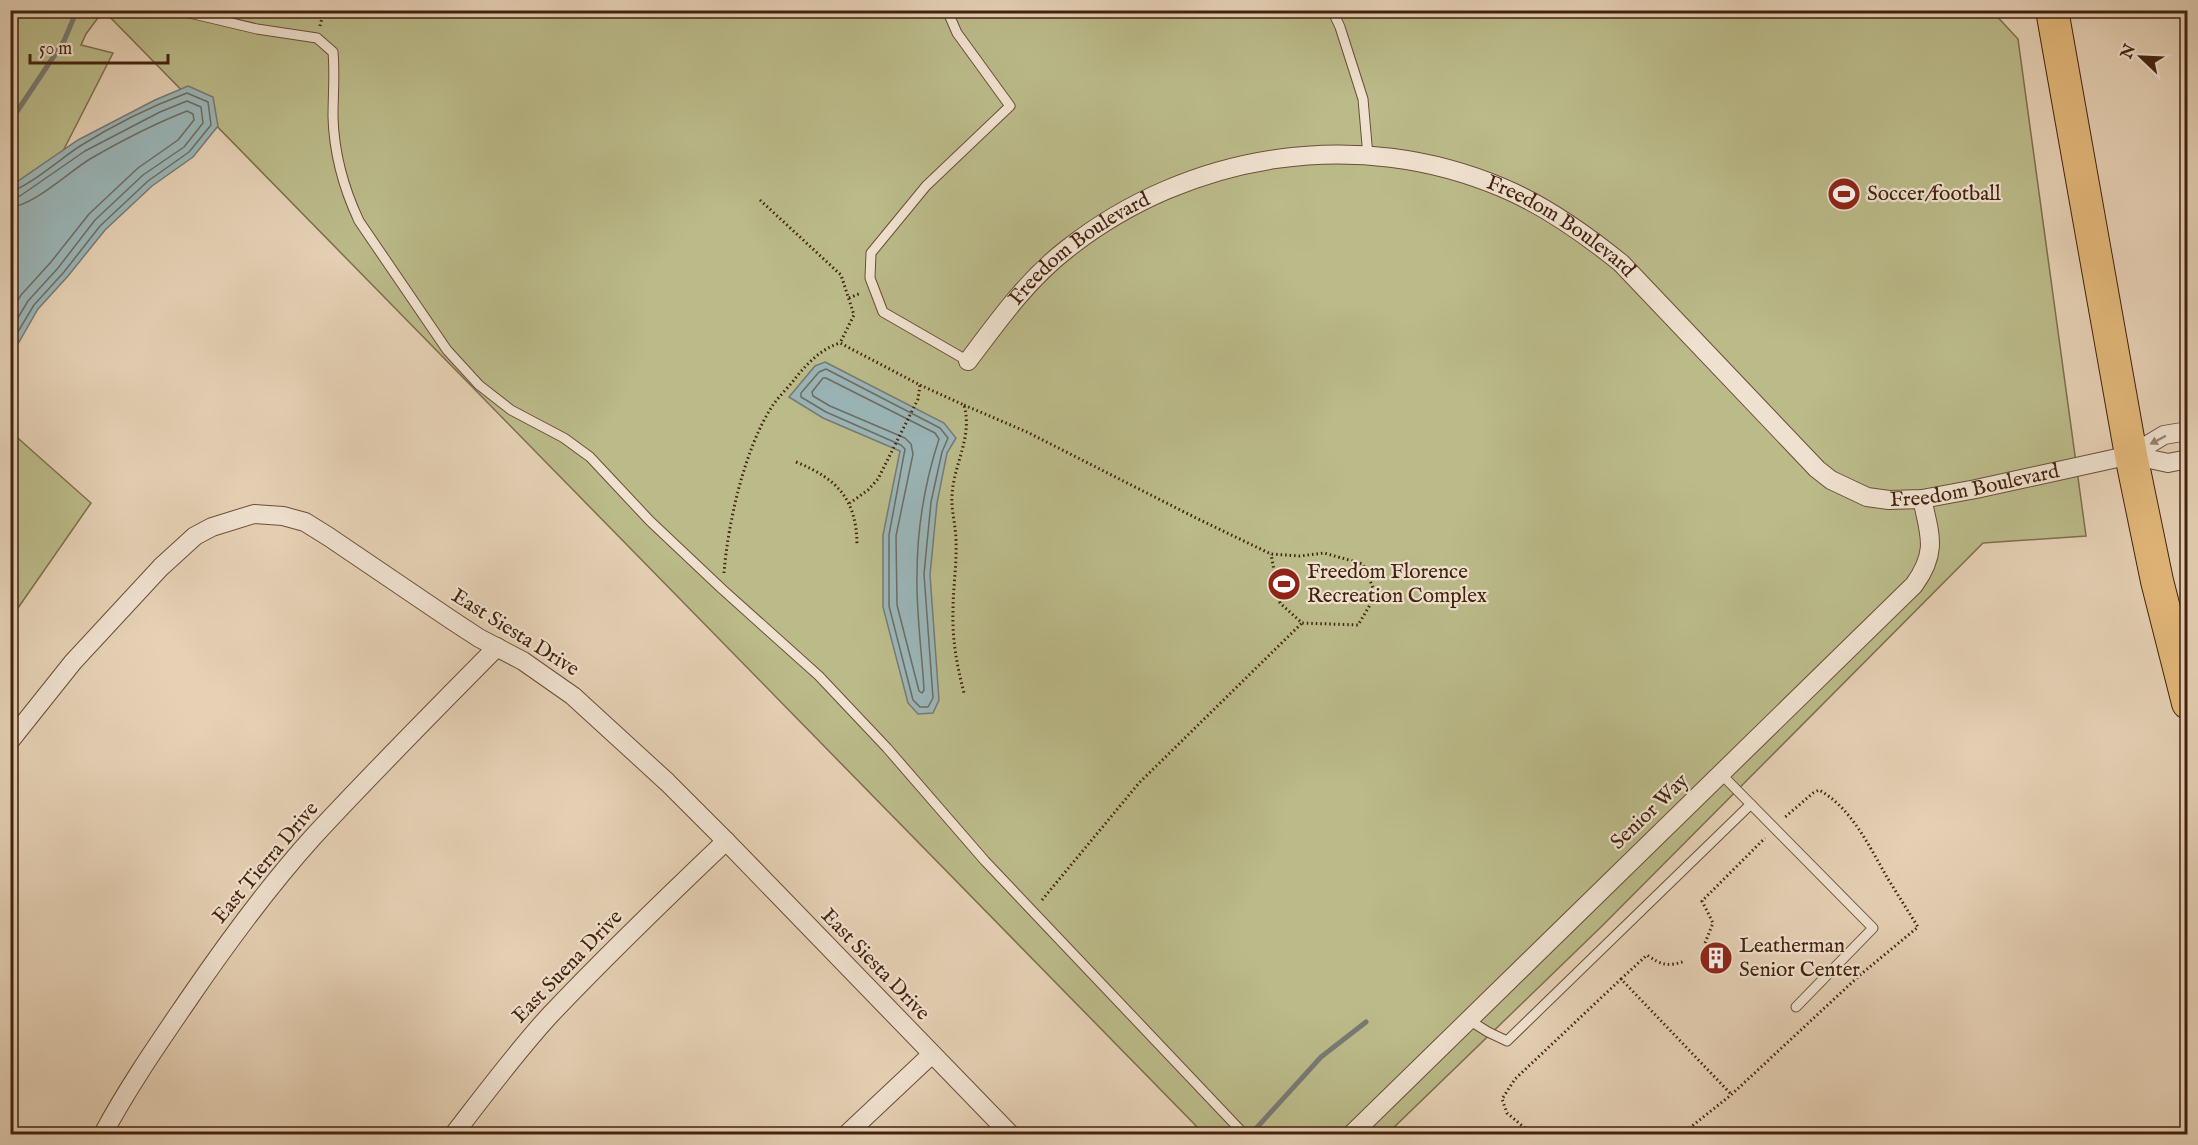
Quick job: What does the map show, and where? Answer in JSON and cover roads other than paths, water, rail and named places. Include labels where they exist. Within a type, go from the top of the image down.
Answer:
[{"type":"highway","points":[[2052,10],[2131,455],[2157,581],[2187,703]]},
{"type":"street","name":"Freedom Boulevard","points":[[968,361],[1008,307],[1035,278],[1065,250],[1135,204],[1196,178],[1248,163],[1294,156],[1339,154],[1368,156],[1429,164],[1504,188],[1538,205],[1588,237],[1621,263],[1817,469],[1831,480],[1867,497],[1889,500],[1922,499],[2131,455]]},
{"type":"street","points":[[2131,455],[2164,435],[2187,431]]},
{"type":"street","points":[[2131,455],[2168,463],[2187,459]]},
{"type":"street","name":"Senior Way","points":[[1352,1134],[1919,578],[1929,559],[1931,542],[1922,499]]},
{"type":"street","name":"East Siesta Drive","points":[[10,741],[73,662],[161,567],[195,536],[213,526],[254,514],[283,516],[305,522],[459,626],[552,680],[573,696],[667,782],[1010,1134]]},
{"type":"street","name":"East Tierra Drive","points":[[103,1134],[142,1067],[208,970],[262,897],[312,838],[373,773],[497,647]]},
{"type":"street","name":"East Suena Drive","points":[[454,1134],[517,1053],[550,1015],[673,891],[726,842]]},
{"type":"street","points":[[847,1134],[932,1054]]},
{"type":"lane","points":[[177,10],[257,29],[317,38],[333,52],[335,75],[333,119],[338,162],[350,201],[359,221],[447,350],[479,385],[511,410],[564,438],[590,457],[651,521],[722,589],[819,676],[887,748],[986,861],[1243,1134]]},
{"type":"lane","points":[[947,10],[957,33],[1010,106],[926,186],[885,234],[871,253],[870,278],[883,312],[968,361]]},
{"type":"lane","points":[[1332,10],[1340,27],[1363,99],[1368,156]]},
{"type":"lane","points":[[1721,774],[1873,928],[1796,1007]]},
{"type":"lane","points":[[1469,1020],[1507,1041],[1751,804]]},
{"type":"water","points":[[188,86],[213,97],[218,126],[193,157],[152,186],[105,230],[38,309],[11,356],[11,186],[78,140],[155,100]]},
{"type":"water","points":[[825,362],[944,423],[956,438],[947,453],[937,503],[930,575],[939,700],[933,713],[918,714],[908,703],[883,607],[883,535],[900,451],[823,418],[789,397],[815,366]]},
{"type":"waterway","points":[[10,122],[64,41],[77,10]]},
{"type":"waterway","points":[[1251,1134],[1321,1057],[1366,1022]]},
{"type":"place","name":"Soccer/football","points":[[1844,194]]},
{"type":"place","name":"Freedom Florence Recreation Complex","points":[[1284,584]]},
{"type":"place","name":"Leatherman Senior Center","points":[[1716,958]]}]
